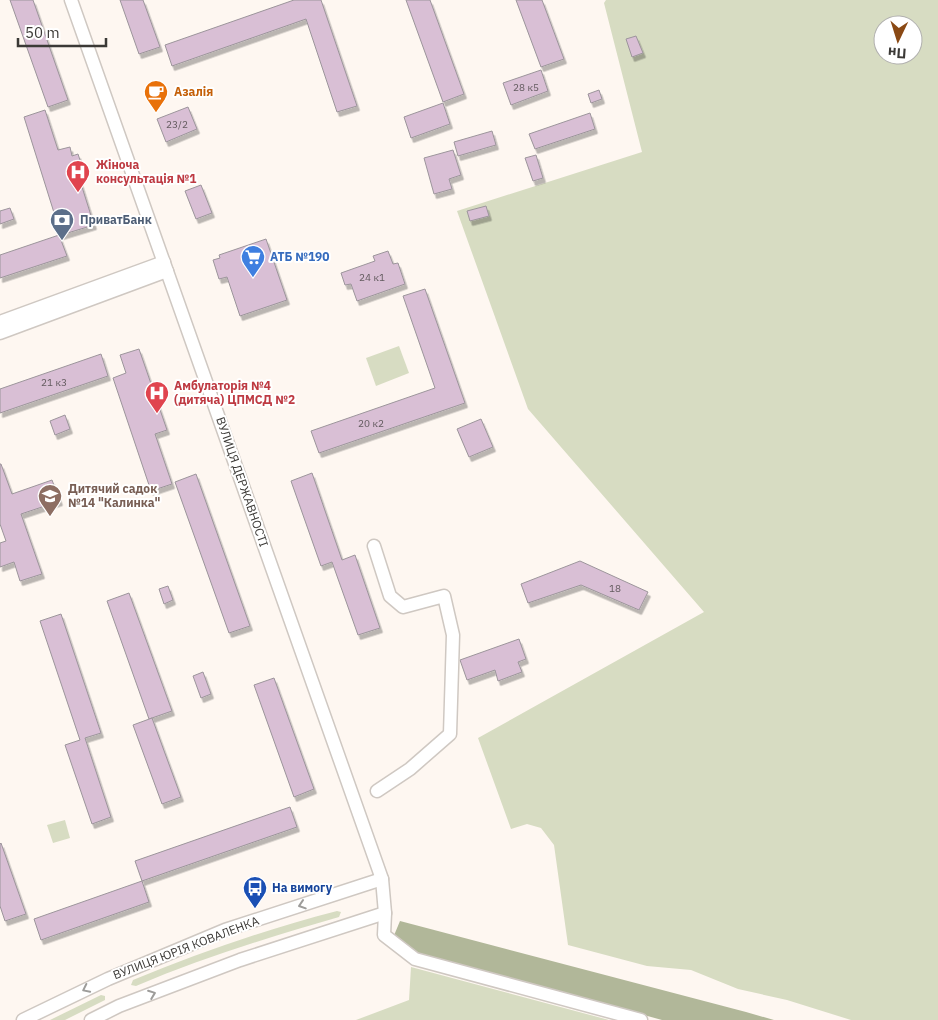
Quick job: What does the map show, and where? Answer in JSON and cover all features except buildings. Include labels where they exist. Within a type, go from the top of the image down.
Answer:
[{"type":"street","name":"ВУЛИЦЯ ДЕРЖАВНОСТІ","points":[[72,0],[382,878],[385,913],[384,935],[415,959],[641,1020]]},
{"type":"street","points":[[0,322],[166,267]]},
{"type":"street","points":[[0,333],[166,267]]},
{"type":"street","points":[[374,546],[390,596],[404,607],[444,596],[453,635],[450,734],[410,769],[377,791]]},
{"type":"street","name":"ВУЛИЦЯ ЮРІЯ КОВАЛЕНКА","points":[[23,1020],[108,979],[225,930],[382,878]]},
{"type":"street","points":[[91,1020],[119,1006],[240,960],[385,913]]},
{"type":"green space","points":[[606,0],[938,0],[938,1020],[851,1020],[787,1000],[738,989],[691,970],[647,966],[568,945],[554,845],[541,828],[527,824],[511,829],[478,738],[704,612],[528,409],[457,211],[642,152],[604,3]]},
{"type":"green space","points":[[399,346],[409,373],[376,386],[366,358]]},
{"type":"green space","points":[[65,820],[70,838],[53,843],[47,825]]},
{"type":"green space","points":[[337,911],[341,912],[339,917],[236,949],[136,986],[131,985],[133,980],[208,951]]},
{"type":"green space","points":[[400,921],[774,1020],[662,1020],[390,945]]},
{"type":"green space","points":[[411,967],[609,1020],[356,1020],[409,1000]]},
{"type":"green space","points":[[101,995],[105,996],[105,1000],[65,1020],[50,1020]]},
{"type":"place","name":"Азалія","points":[[156,113]]},
{"type":"place","name":"Жіноча консультація №1","points":[[78,193]]},
{"type":"place","name":"ПриватБанк","points":[[62,241]]},
{"type":"place","name":"АТБ №190","points":[[253,278]]},
{"type":"place","name":"Амбулаторія №4 (дитяча) ЦПМСД №2","points":[[157,414]]},
{"type":"place","name":"Дитячий садок №14 \"Калинка\"","points":[[50,517]]},
{"type":"place","name":"На вимогу","points":[[255,909]]}]
